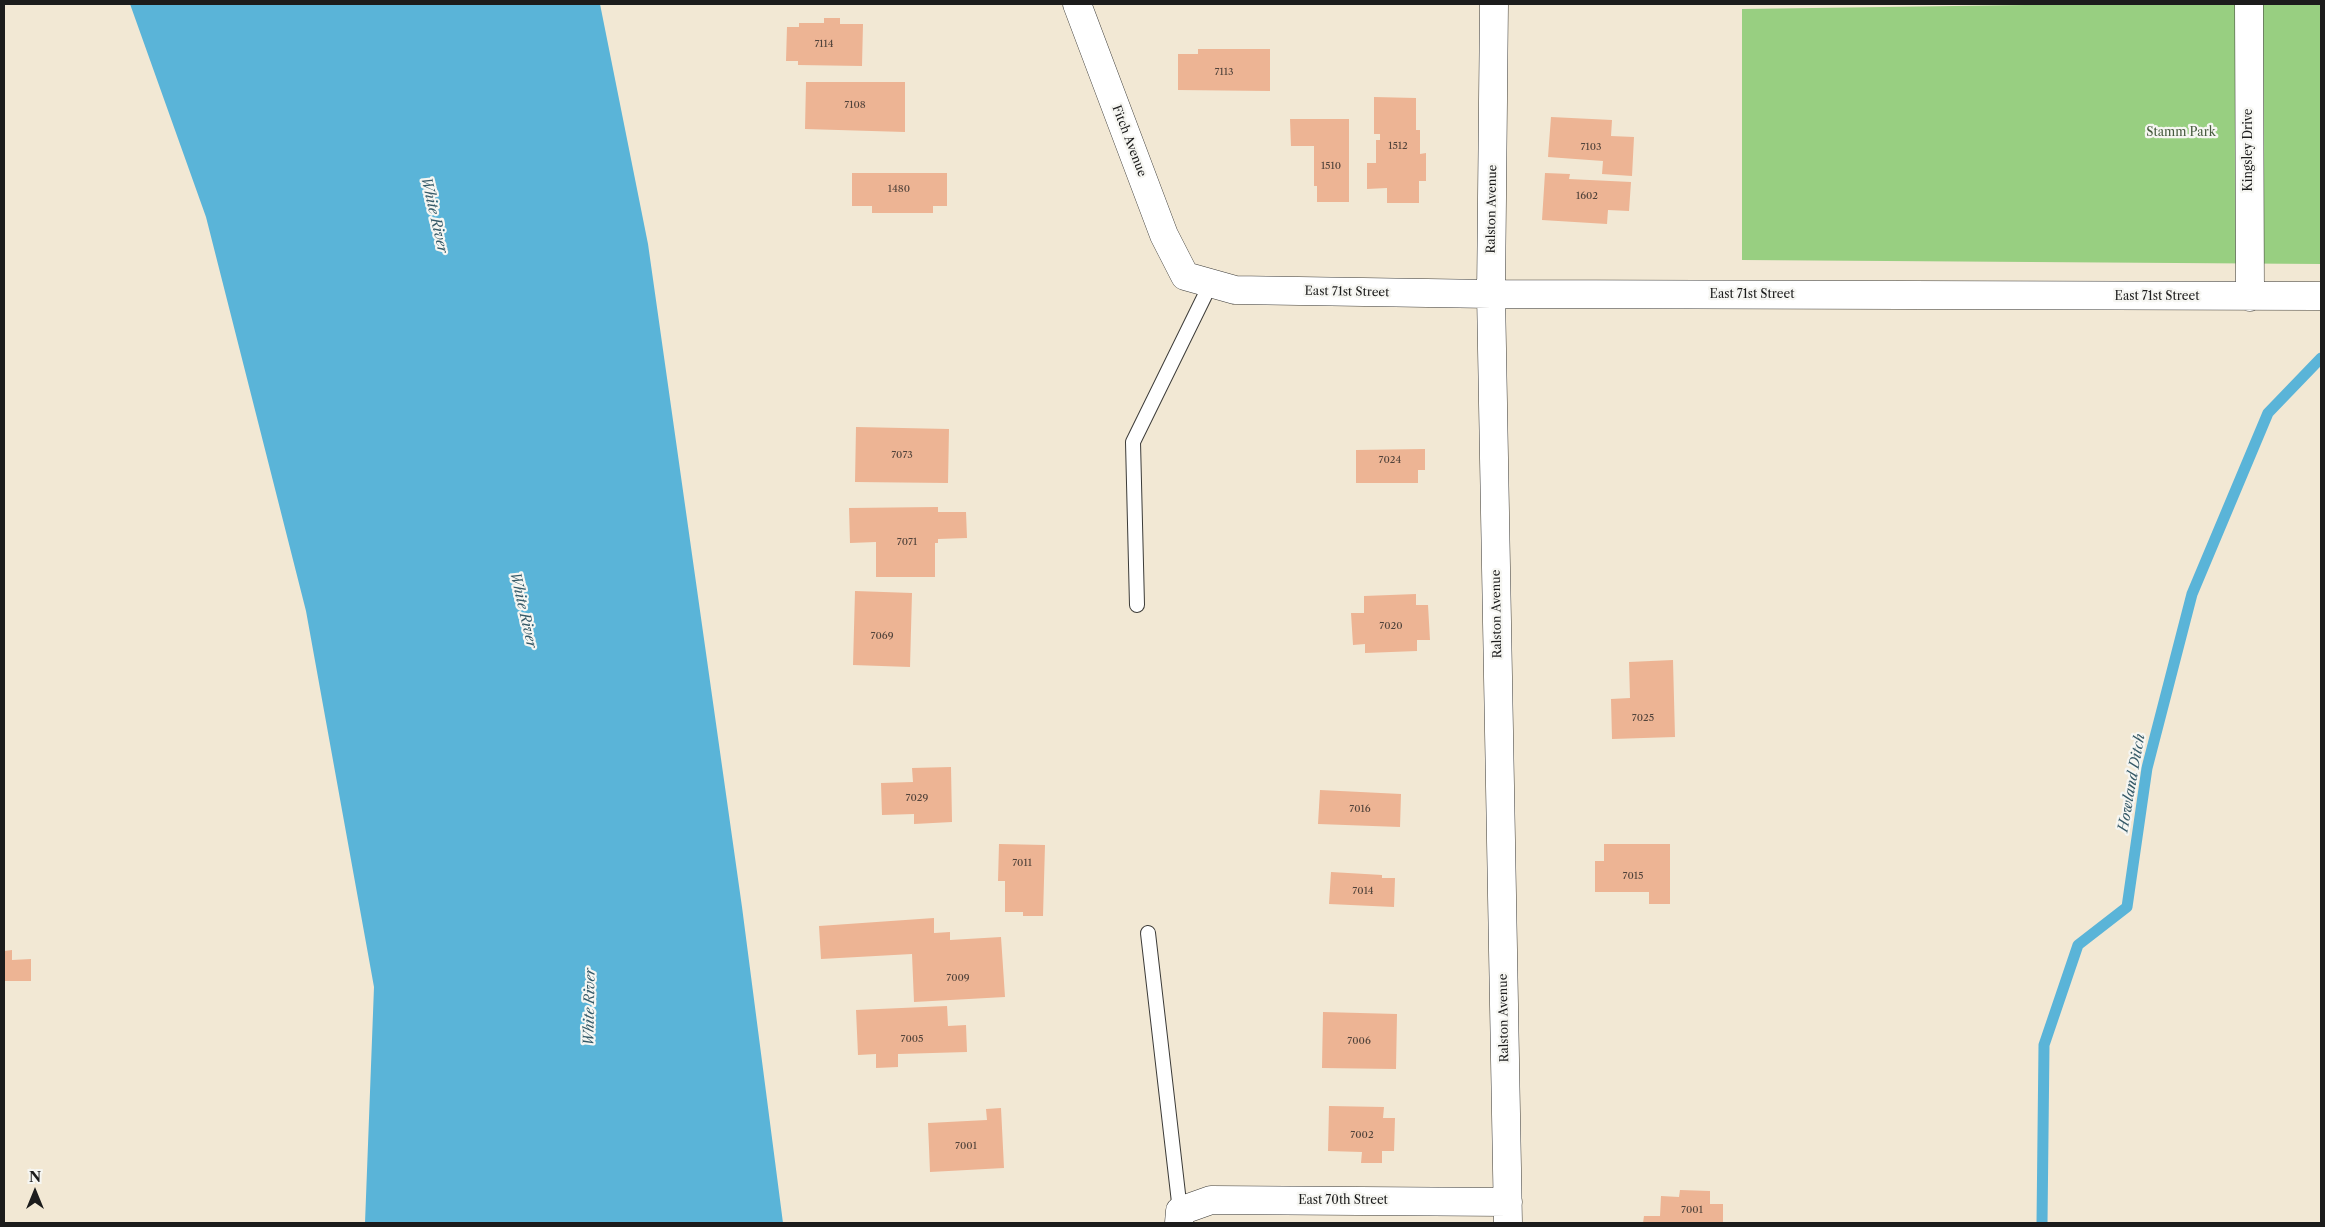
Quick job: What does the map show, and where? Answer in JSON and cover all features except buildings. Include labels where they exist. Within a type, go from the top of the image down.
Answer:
[{"type":"street","name":"Fitch Avenue","points":[[1077,4],[1164,235],[1198,279]]},
{"type":"street","name":"Ralston Avenue","points":[[1494,4],[1491,294],[1508,1212]]},
{"type":"street","name":"Kingsley Drive","points":[[2249,4],[2250,297]]},
{"type":"street","name":"East 71st Street","points":[[1198,279],[1235,290],[1491,294],[2321,296]]},
{"type":"street","name":"East 70th Street","points":[[1180,1217],[1211,1200],[1508,1212]]},
{"type":"lane","points":[[1137,605],[1133,442],[1198,279]]},
{"type":"lane","points":[[1148,933],[1180,1217]]},
{"type":"green space","name":"Stamm Park","points":[[2096,4],[2321,4],[2321,264],[1742,260],[1742,9]]},
{"type":"water","name":"White River","points":[[130,4],[600,4],[648,244],[742,907],[783,1223],[365,1223],[374,987],[306,611],[206,217]]},
{"type":"waterway","name":"Howland Ditch","points":[[2042,1223],[2044,1045],[2078,945],[2127,907],[2147,768],[2192,594],[2268,413],[2321,358]]}]
